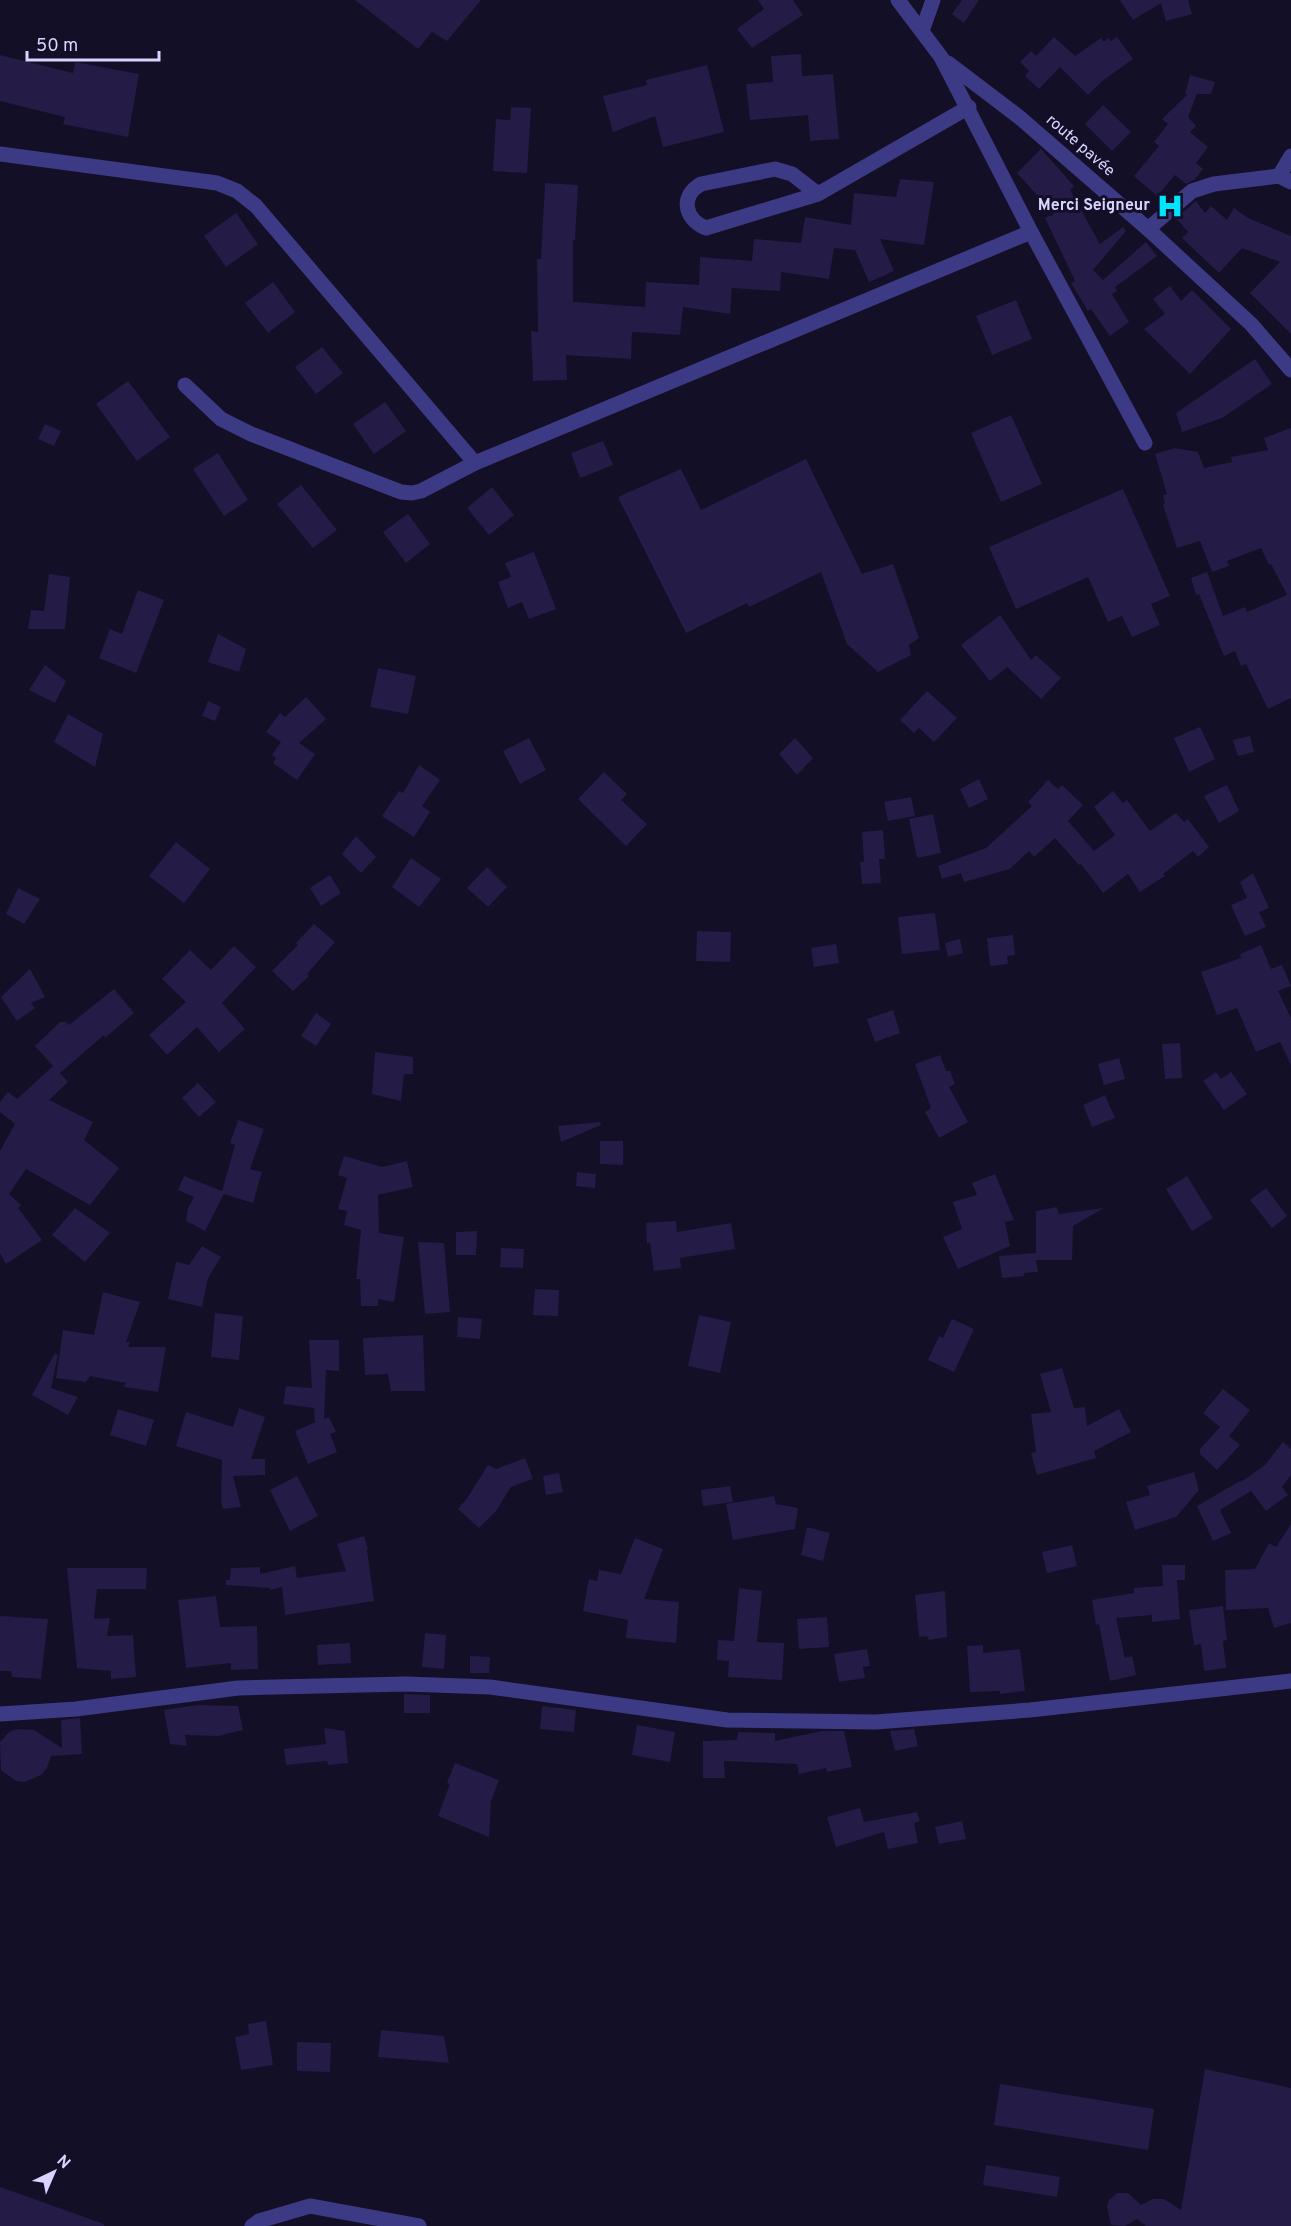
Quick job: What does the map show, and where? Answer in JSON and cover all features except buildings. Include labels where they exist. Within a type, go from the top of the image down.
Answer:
[{"type":"street","points":[[898,0],[941,57],[969,107],[1031,232],[1145,443]]},
{"type":"street","points":[[922,32],[933,0]]},
{"type":"street","name":"route pavée","points":[[941,57],[1019,117],[1148,229],[1251,324],[1291,370]]},
{"type":"street","points":[[818,194],[792,174],[775,169],[701,184],[692,189],[687,198],[689,214],[696,224],[706,228],[818,194],[969,107]]},
{"type":"street","points":[[0,154],[218,183],[237,191],[256,206],[475,463]]},
{"type":"street","points":[[1148,229],[1192,191],[1214,184],[1285,179],[1291,156]]},
{"type":"street","points":[[185,385],[220,418],[251,434],[401,492],[412,493],[421,491],[475,463],[1031,232]]},
{"type":"street","points":[[0,1714],[76,1709],[238,1688],[406,1684],[490,1688],[727,1720],[876,1722],[1030,1710],[1291,1681]]},
{"type":"street","points":[[252,2226],[259,2221],[310,2206],[419,2226]]},
{"type":"place","name":"Merci Seigneur","points":[[1170,206]]}]
